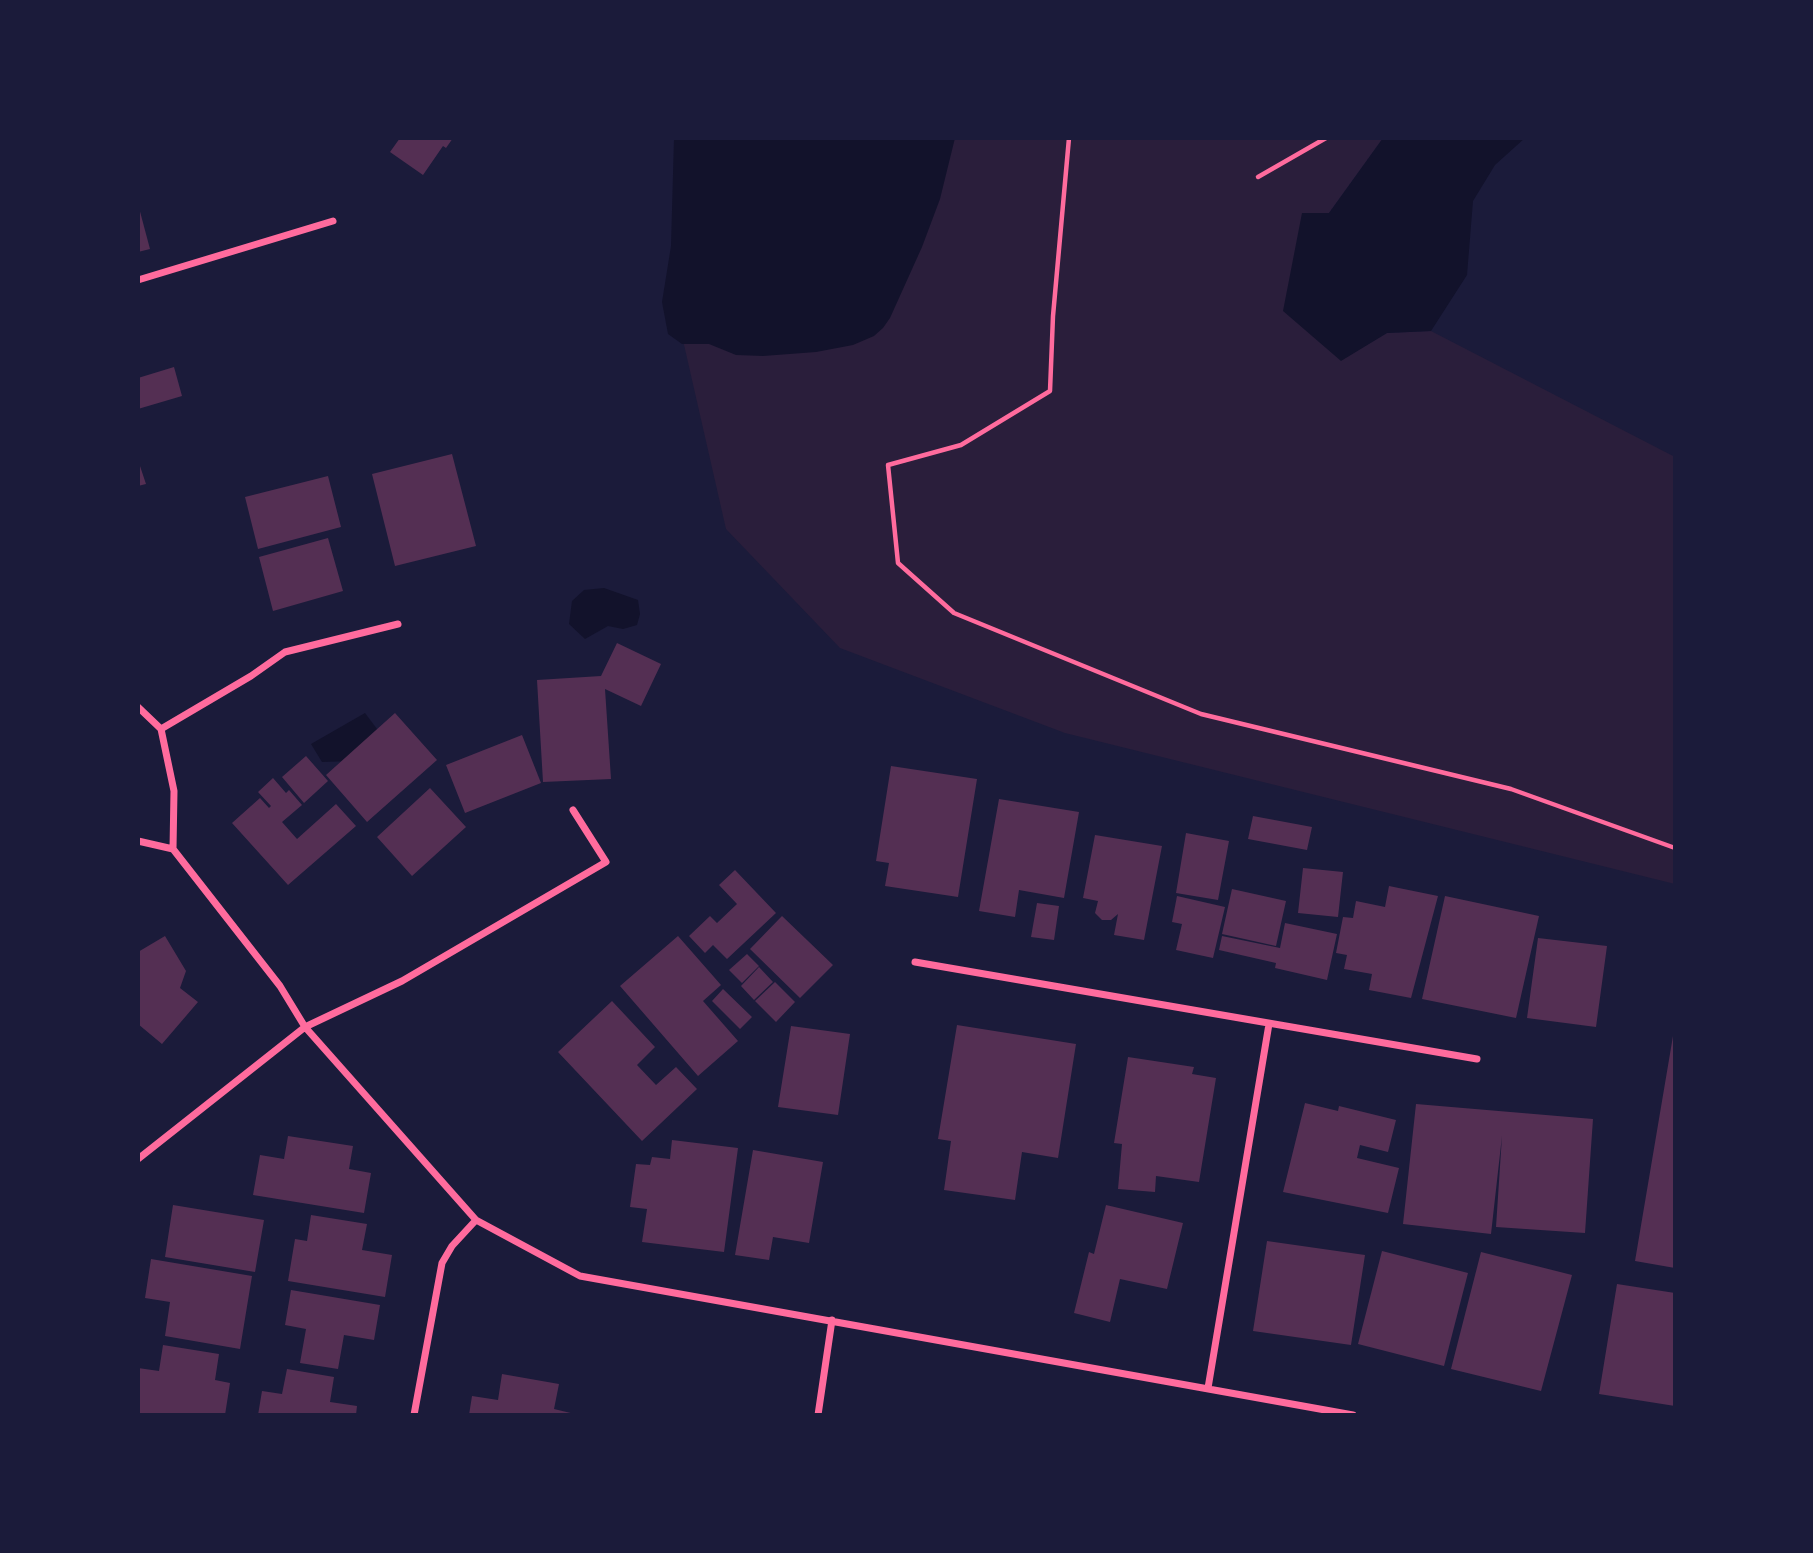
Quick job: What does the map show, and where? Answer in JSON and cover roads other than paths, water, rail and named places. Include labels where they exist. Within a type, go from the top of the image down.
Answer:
[{"type":"street","points":[[138,280],[333,221]]},
{"type":"street","points":[[161,729],[251,676],[285,652],[398,624]]},
{"type":"street","points":[[138,706],[161,729],[174,791],[173,849],[280,986],[305,1027],[476,1220],[580,1276],[1353,1415]]},
{"type":"street","points":[[138,1158],[305,1027],[402,981],[606,862],[573,810]]},
{"type":"street","points":[[138,841],[173,849]]},
{"type":"street","points":[[915,962],[1477,1059]]},
{"type":"street","points":[[1208,1388],[1269,1024]]},
{"type":"street","points":[[414,1415],[442,1263],[452,1245],[476,1220]]},
{"type":"street","points":[[818,1415],[832,1320]]}]
